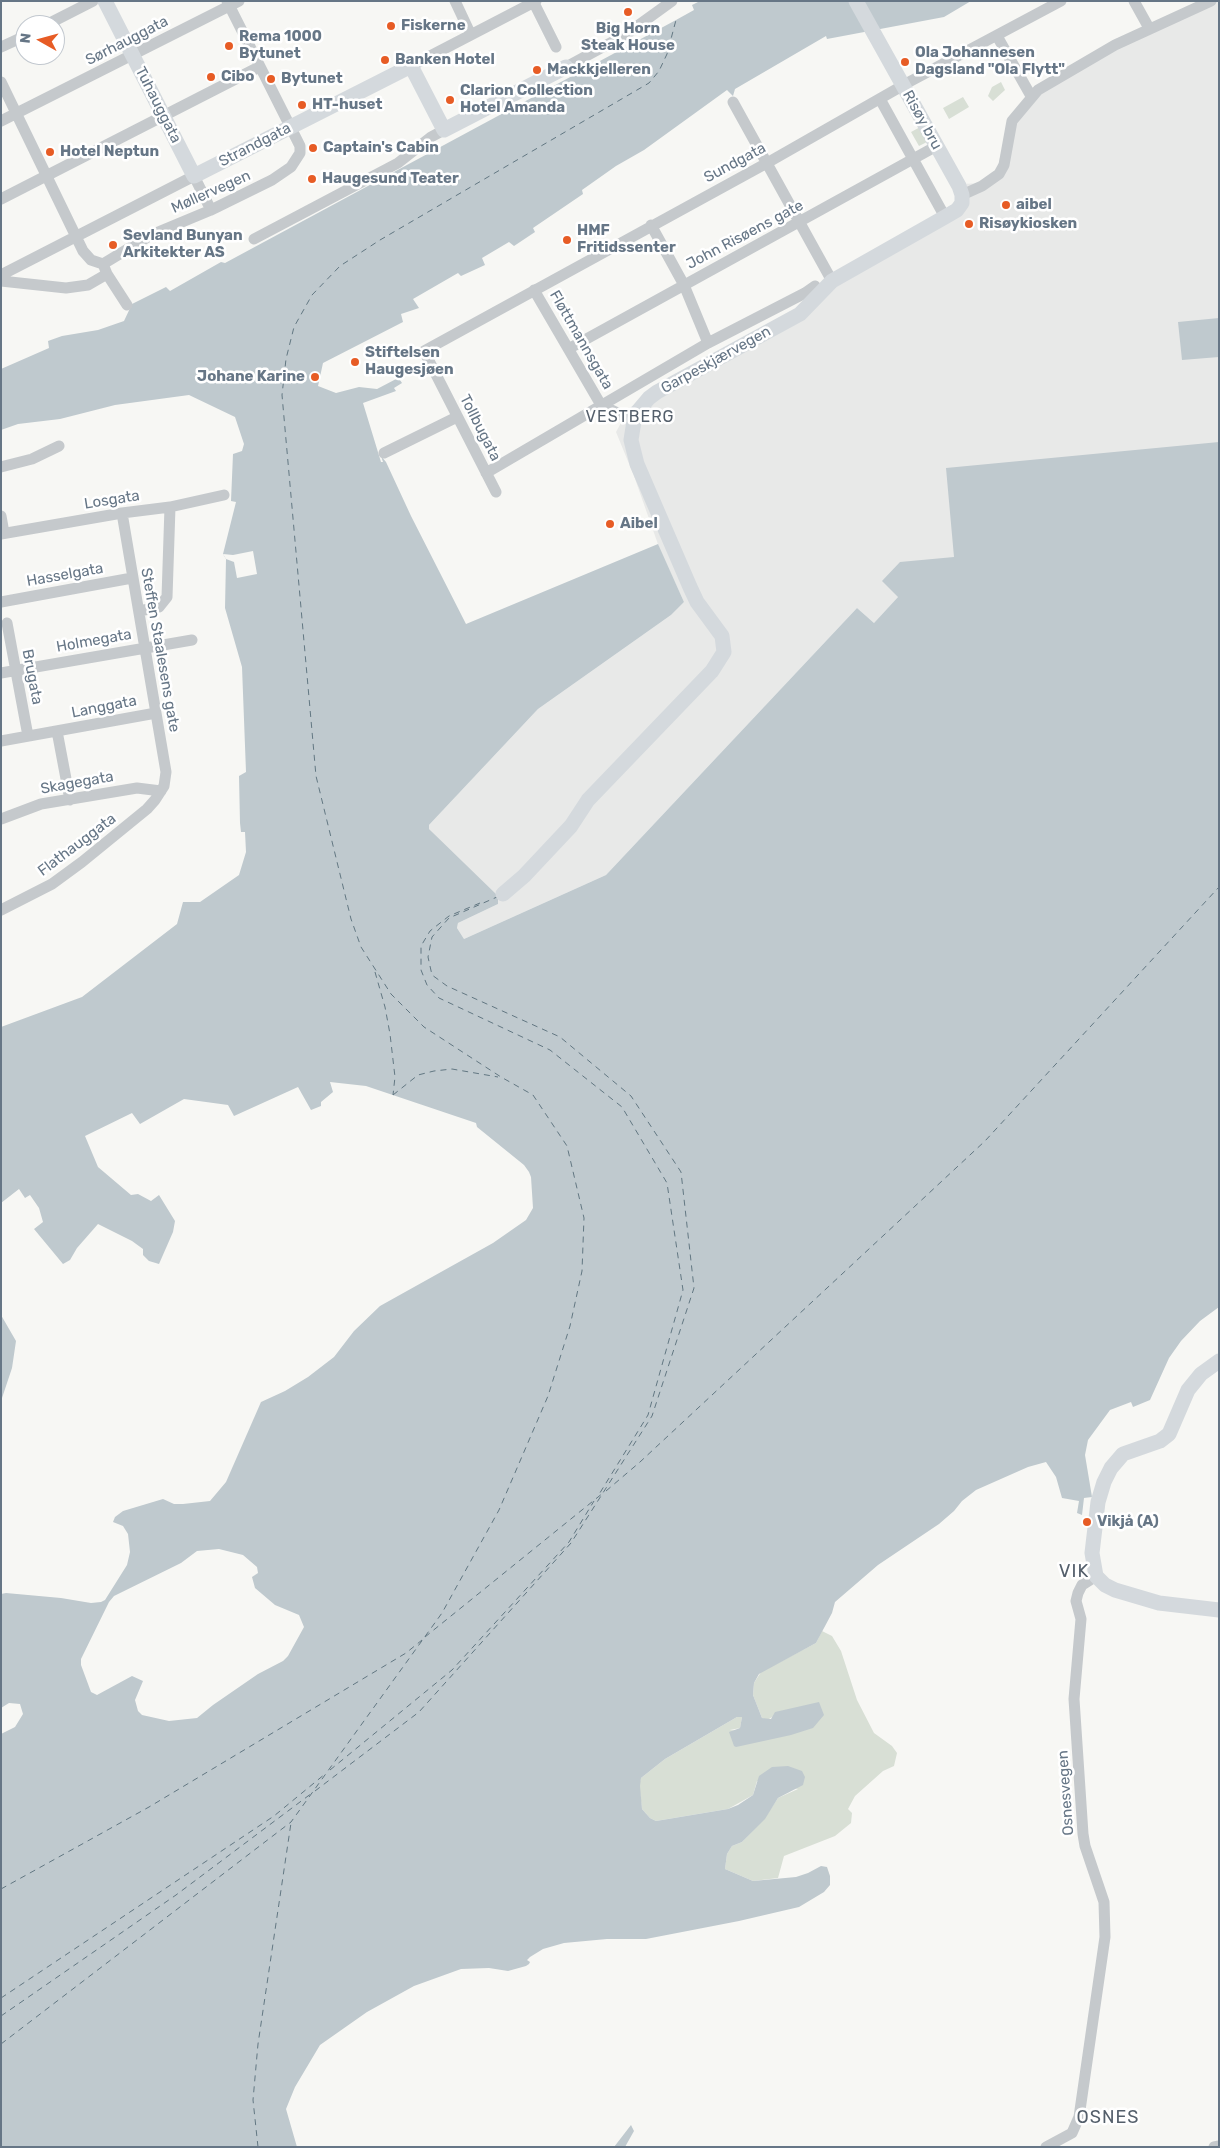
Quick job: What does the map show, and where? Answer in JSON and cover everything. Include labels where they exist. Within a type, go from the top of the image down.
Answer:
[{"type":"main road","name":"Tuhauggata","points":[[105,1],[194,176]]},
{"type":"main road","name":"Risøy bru","points":[[856,1],[960,190]]},
{"type":"main road","points":[[411,66],[444,130],[566,67]]},
{"type":"main road","name":"Strandgata","points":[[194,176],[411,66]]},
{"type":"main road","name":"Garpeskjærvegen","points":[[501,895],[524,876],[571,826],[588,800],[712,671],[724,652],[722,636],[697,602],[637,464],[631,440],[634,421],[638,411],[649,398],[685,376],[800,314],[832,281],[959,208],[962,203],[960,190]]},
{"type":"main road","points":[[1219,1362],[1201,1374],[1188,1390],[1169,1434],[1160,1441],[1123,1454],[1110,1468],[1102,1489],[1095,1523],[1092,1560],[1096,1576],[1105,1585],[1138,1598],[1158,1603],[1219,1610]]},
{"type":"street","points":[[65,15],[93,1]]},
{"type":"street","points":[[455,1],[471,35]]},
{"type":"street","points":[[566,67],[625,35],[672,1]]},
{"type":"street","name":"Sundgata","points":[[424,351],[1061,1]]},
{"type":"street","points":[[1134,1],[1149,28]]},
{"type":"street","points":[[960,190],[982,186],[999,174],[1004,165],[1012,121],[1031,96],[1066,72],[1149,28],[1211,1]]},
{"type":"street","points":[[534,2],[556,47]]},
{"type":"street","name":"Strandgata","points":[[411,66],[534,2]]},
{"type":"street","points":[[231,3],[290,127]]},
{"type":"street","name":"Sørhauggata","points":[[1,121],[133,56],[231,3]]},
{"type":"street","points":[[997,36],[1031,96]]},
{"type":"street","points":[[1,47],[15,41]]},
{"type":"street","points":[[1,199],[260,67]]},
{"type":"street","points":[[1,82],[88,257],[105,269],[127,305]]},
{"type":"street","points":[[880,99],[945,217]]},
{"type":"street","points":[[734,102],[832,281]]},
{"type":"street","name":"Møllervegen","points":[[1,281],[66,288],[88,284],[151,235],[211,210],[272,180],[291,167],[297,160],[300,146],[290,127]]},
{"type":"street","points":[[254,239],[398,162],[431,137],[444,130]]},
{"type":"street","name":"John Risøens gate","points":[[570,348],[933,148]]},
{"type":"street","name":"Strandgata","points":[[1,275],[194,176]]},
{"type":"street","name":"Tuhauggata","points":[[194,176],[211,210]]},
{"type":"street","points":[[651,225],[684,285],[708,343]]},
{"type":"street","points":[[486,472],[708,343],[815,286]]},
{"type":"street","name":"Fløttmannsgata","points":[[534,290],[570,348],[601,405]]},
{"type":"street","name":"Tollbugata","points":[[424,351],[496,492]]},
{"type":"street","points":[[601,405],[634,421]]},
{"type":"street","points":[[384,453],[457,417]]},
{"type":"street","points":[[1,467],[32,459],[59,446]]},
{"type":"street","name":"Losgata","points":[[3,534],[122,513],[170,507],[224,495]]},
{"type":"street","points":[[138,611],[159,607],[167,597],[170,507]]},
{"type":"street","name":"Steffen Staalesens gate","points":[[122,513],[166,772],[166,779],[161,791]]},
{"type":"street","points":[[1,516],[3,534]]},
{"type":"street","name":"Hasselgata","points":[[2,600],[132,578]]},
{"type":"street","name":"Brugata","points":[[7,623],[28,736]]},
{"type":"street","name":"Holmegata","points":[[1,673],[192,640]]},
{"type":"street","name":"Langgata","points":[[1,741],[156,712]]},
{"type":"street","name":"Langgata","points":[[57,731],[70,800]]},
{"type":"street","name":"Skagegata","points":[[1,819],[41,804],[137,788],[161,791]]},
{"type":"street","name":"Flathauggata","points":[[1,910],[52,884],[82,862],[147,809],[161,791]]},
{"type":"street","name":"Osnesvegen","points":[[1046,2147],[1072,2133],[1079,2117],[1105,1937],[1104,1902],[1085,1846],[1083,1834],[1074,1699],[1081,1619],[1076,1601],[1082,1586],[1096,1576]]},
{"type":"street","points":[[1214,2147],[1219,2146]]},
{"type":"shaded area","points":[[700,1],[971,1],[944,17],[827,39],[826,36],[735,89],[733,96],[727,90],[644,150],[616,166],[582,190],[583,194],[533,228],[535,232],[514,246],[509,242],[482,258],[485,265],[461,276],[458,273],[413,299],[419,308],[401,314],[403,322],[323,363],[318,386],[336,393],[359,387],[377,389],[398,378],[402,383],[394,388],[396,391],[363,403],[381,462],[383,462],[381,456],[386,462],[466,624],[658,544],[684,602],[671,615],[538,709],[429,825],[429,829],[498,896],[498,904],[458,923],[457,928],[464,939],[606,875],[857,608],[874,623],[898,597],[882,581],[900,562],[954,557],[946,468],[1219,442],[1219,1307],[1200,1321],[1181,1341],[1169,1358],[1150,1400],[1133,1407],[1131,1402],[1110,1410],[1088,1440],[1085,1455],[1092,1497],[1084,1498],[1082,1515],[1077,1513],[1079,1501],[1062,1498],[1056,1477],[1046,1462],[1028,1467],[976,1490],[939,1524],[878,1565],[835,1602],[832,1613],[816,1643],[759,1674],[754,1683],[753,1695],[762,1718],[771,1719],[775,1712],[819,1702],[824,1715],[813,1728],[791,1735],[736,1747],[729,1732],[740,1728],[742,1717],[737,1717],[665,1759],[641,1778],[642,1809],[650,1818],[656,1821],[728,1809],[738,1805],[753,1795],[759,1776],[772,1767],[788,1766],[802,1771],[805,1777],[803,1785],[778,1798],[765,1819],[742,1842],[732,1846],[727,1854],[725,1869],[753,1881],[796,1877],[821,1866],[827,1867],[830,1885],[824,1892],[799,1907],[739,1921],[646,1939],[607,1939],[564,1943],[543,1949],[527,1960],[530,1962],[526,1966],[508,1971],[489,1968],[461,1969],[414,1986],[367,2012],[320,2045],[295,2087],[286,2109],[297,2147],[1,2147],[1,1734],[15,1727],[23,1714],[20,1704],[9,1703],[1,1708],[1,1594],[61,1598],[91,1603],[105,1600],[127,1565],[130,1552],[128,1534],[123,1526],[113,1522],[115,1517],[123,1511],[163,1499],[174,1504],[210,1501],[226,1482],[261,1402],[285,1391],[308,1377],[334,1357],[354,1331],[380,1306],[493,1243],[526,1220],[533,1208],[529,1172],[524,1165],[477,1127],[476,1123],[366,1086],[330,1082],[333,1092],[321,1102],[321,1106],[311,1110],[298,1087],[234,1116],[228,1105],[184,1099],[140,1124],[132,1113],[85,1136],[98,1167],[131,1195],[138,1194],[151,1201],[159,1195],[175,1221],[173,1232],[159,1264],[149,1261],[143,1255],[143,1249],[132,1241],[98,1224],[77,1248],[70,1260],[63,1264],[34,1229],[43,1222],[39,1208],[30,1195],[25,1198],[19,1189],[1,1203],[1,1027],[82,997],[177,924],[183,902],[200,902],[239,875],[246,852],[245,832],[241,832],[240,823],[239,776],[246,772],[242,667],[225,608],[226,559],[223,554],[236,502],[231,501],[233,454],[242,451],[244,444],[235,417],[189,395],[115,405],[60,419],[18,424],[1,430],[1,369],[49,348],[48,341],[62,336],[98,330],[124,321],[132,304],[166,287],[170,291],[221,262],[225,263],[676,20],[694,10],[692,5]],"holes":[[[219,1549],[243,1555],[257,1567],[258,1573],[252,1577],[255,1588],[275,1605],[299,1615],[304,1627],[288,1656],[283,1661],[258,1674],[197,1718],[169,1721],[142,1715],[138,1711],[135,1700],[143,1681],[132,1676],[97,1695],[91,1692],[81,1665],[81,1659],[109,1602],[114,1596],[181,1563],[197,1551]]]},
{"type":"shaded area","points":[[1211,1],[1219,1],[1219,443],[954,557],[899,596],[874,623],[857,608],[606,875],[464,939],[457,928],[458,923],[498,904],[429,829],[429,825],[538,709],[671,615],[684,602],[660,550],[616,432],[629,408],[679,378],[727,354],[951,211],[961,197],[958,184],[989,183],[998,166],[1009,119],[1065,68]]},
{"type":"shaded area","points":[[1001,82],[1005,90],[993,101],[988,96],[992,87]]},
{"type":"shaded area","points":[[963,97],[969,107],[949,119],[943,108]]},
{"type":"shaded area","points":[[924,125],[931,140],[919,146],[911,132]]},
{"type":"shaded area","points":[[1219,318],[1219,357],[1182,360],[1178,322]]},
{"type":"shaded area","points":[[1,1315],[16,1341],[12,1368],[1,1401]]},
{"type":"shaded area","points":[[822,1631],[832,1636],[841,1651],[857,1700],[874,1733],[892,1746],[897,1753],[894,1766],[883,1771],[855,1796],[848,1809],[852,1813],[851,1823],[835,1836],[784,1856],[778,1878],[753,1881],[725,1869],[727,1854],[732,1846],[742,1842],[764,1819],[778,1798],[798,1789],[757,1781],[753,1795],[728,1809],[656,1821],[650,1818],[642,1809],[639,1785],[641,1778],[665,1759],[737,1717],[742,1717],[740,1728],[730,1730],[791,1735],[774,1716],[767,1720],[762,1718],[753,1695],[754,1683],[761,1672],[816,1643]]},
{"type":"shaded area","points":[[631,2125],[634,2131],[625,2147],[614,2147]]},
{"type":"pier","points":[[253,551],[257,574],[237,578],[234,562],[226,559],[223,554],[233,555]]},
{"type":"ferry route","points":[[1,2044],[291,1822],[442,1613],[499,1510],[548,1396],[570,1326],[582,1271],[584,1218],[567,1146],[533,1095],[501,1077],[424,1027],[391,994],[361,947],[351,919],[316,776],[282,395],[286,359],[294,327],[312,295],[340,266],[380,240],[649,83],[659,71],[667,54],[676,20]]},
{"type":"ferry route","points":[[606,1491],[640,1462],[985,1141],[1219,887]]},
{"type":"ferry route","points":[[315,1791],[419,1712],[571,1543],[652,1416],[694,1288],[681,1172],[631,1096],[560,1037],[447,986],[432,975],[428,957],[432,937],[449,918],[497,897]]},
{"type":"ferry route","points":[[480,903],[449,916],[430,931],[421,946],[421,970],[427,985],[439,998],[550,1050],[622,1107],[667,1183],[683,1290],[648,1415],[598,1496]]},
{"type":"ferry route","points":[[375,972],[390,1034],[395,1077],[393,1095]]},
{"type":"ferry route","points":[[393,1095],[418,1075],[434,1071],[452,1069],[498,1077]]},
{"type":"ferry route","points":[[425,1637],[603,1493]]},
{"type":"ferry route","points":[[330,1770],[452,1670],[569,1542],[594,1501]]},
{"type":"ferry route","points":[[1,1889],[149,1807],[406,1653],[422,1640]]},
{"type":"ferry route","points":[[1,1998],[274,1816],[325,1774]]},
{"type":"ferry route","points":[[1,2016],[176,1895],[312,1793]]},
{"type":"ferry route","points":[[258,2147],[253,2100],[258,2044],[291,1823]]},
{"type":"place","name":"Big Horn Steak House","points":[[628,12]]},
{"type":"place","name":"Fiskerne","points":[[391,26]]},
{"type":"place","name":"Rema 1000 Bytunet","points":[[229,46]]},
{"type":"place","name":"Banken Hotel","points":[[385,60]]},
{"type":"place","name":"Ola Johannesen Dagsland \"Ola Flytt\"","points":[[905,62]]},
{"type":"place","name":"Mackkjelleren","points":[[537,70]]},
{"type":"place","name":"Cibo","points":[[211,77]]},
{"type":"place","name":"Bytunet","points":[[271,79]]},
{"type":"place","name":"Clarion Collection Hotel Amanda","points":[[450,100]]},
{"type":"place","name":"HT-huset","points":[[302,105]]},
{"type":"place","name":"Captain's Cabin","points":[[313,148]]},
{"type":"place","name":"Hotel Neptun","points":[[50,152]]},
{"type":"place","name":"Haugesund Teater","points":[[312,179]]},
{"type":"place","name":"aibel","points":[[1006,205]]},
{"type":"place","name":"Risøykiosken","points":[[969,224]]},
{"type":"place","name":"HMF Fritidssenter","points":[[567,240]]},
{"type":"place","name":"Sevland Bunyan Arkitekter AS","points":[[113,245]]},
{"type":"place","name":"Stiftelsen Haugesjøen","points":[[355,362]]},
{"type":"place","name":"Johane Karine","points":[[315,377]]},
{"type":"place","name":"Aibel","points":[[610,524]]},
{"type":"place","name":"Vikjå (A)","points":[[1087,1522]]},
{"type":"district","name":"VESTBERG","points":[[630,417]]},
{"type":"district","name":"VIK","points":[[1074,1572]]},
{"type":"district","name":"OSNES","points":[[1108,2118]]}]
